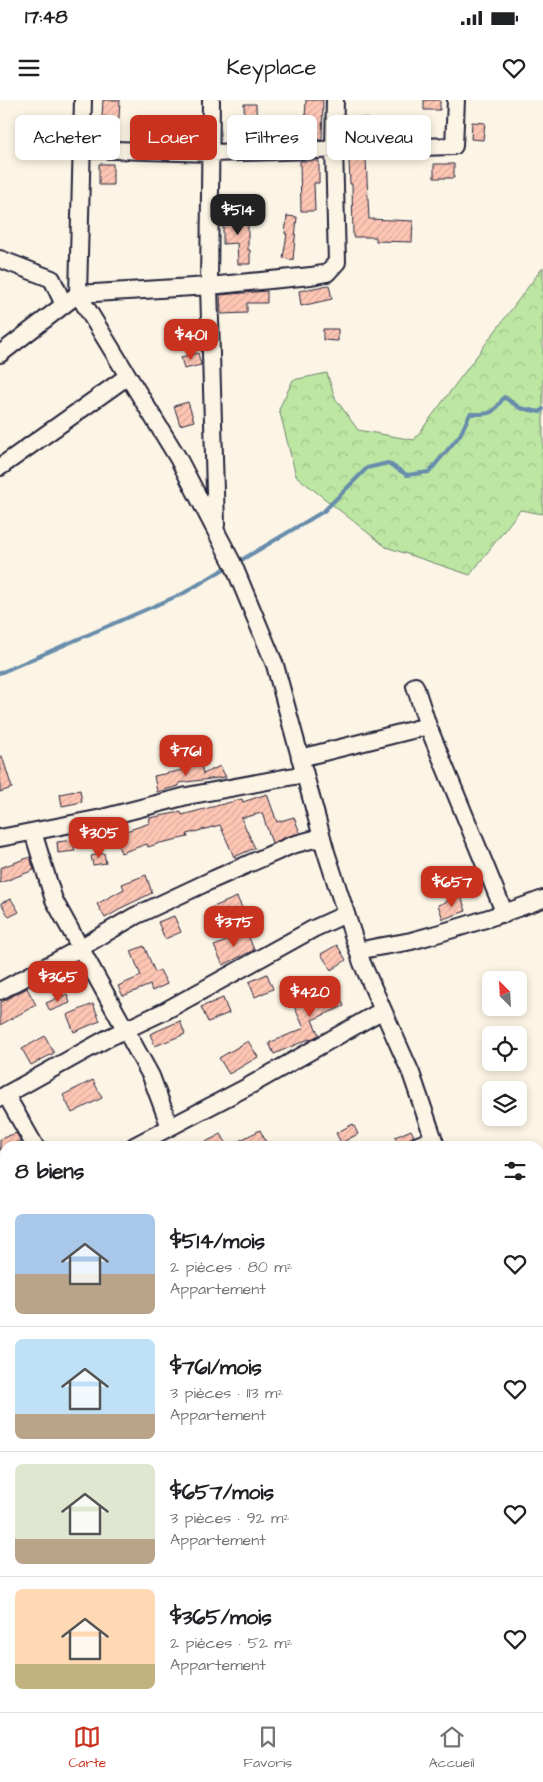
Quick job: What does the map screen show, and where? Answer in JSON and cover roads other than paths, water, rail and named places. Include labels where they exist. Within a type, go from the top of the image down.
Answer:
[{"type":"street","points":[[83,100],[83,115]]},
{"type":"street","points":[[212,100],[212,115]]},
{"type":"street","points":[[335,100],[335,115]]},
{"type":"street","points":[[431,146],[454,146],[456,100]]},
{"type":"street","points":[[217,153],[327,148]]},
{"type":"street","points":[[82,160],[78,294],[178,458],[231,559],[275,665],[322,837],[358,951],[410,1074],[435,1141]]},
{"type":"street","points":[[211,160],[209,286],[216,530]]},
{"type":"street","points":[[0,354],[78,294],[209,286],[327,273],[337,262],[334,160]]},
{"type":"street","points":[[0,259],[52,279],[64,304]]},
{"type":"street","points":[[0,467],[128,376]]},
{"type":"street","points":[[416,686],[428,726],[505,914]]},
{"type":"street","points":[[300,758],[428,726]]},
{"type":"street","points":[[0,838],[102,818],[187,796],[305,774]]},
{"type":"street","points":[[33,832],[54,900],[151,1076],[170,1127]]},
{"type":"street","points":[[0,992],[135,916],[292,845],[322,837]]},
{"type":"street","points":[[358,951],[378,945],[409,941],[505,914],[543,899]]},
{"type":"street","points":[[32,1141],[3,1096],[108,1038],[166,1011],[312,929],[346,914]]},
{"type":"street","points":[[143,1141],[249,1086],[383,1010]]},
{"type":"waterway","points":[[238,562],[324,511],[367,468],[388,463],[407,475],[429,472],[460,435],[470,414],[491,412],[504,397],[520,408],[540,412],[543,409]]},
{"type":"waterway","points":[[0,673],[184,593],[229,566]]}]
